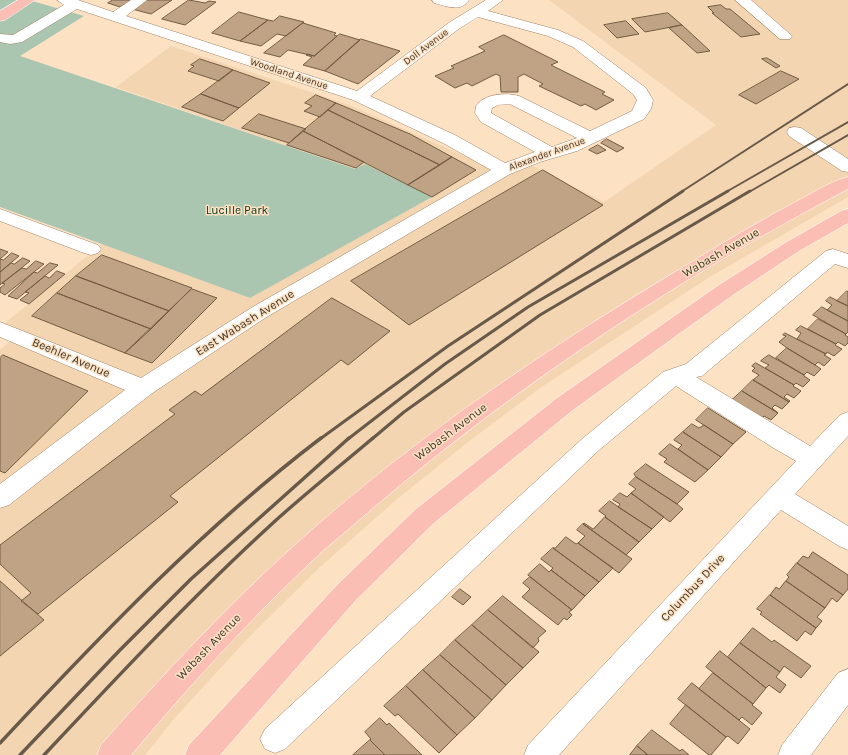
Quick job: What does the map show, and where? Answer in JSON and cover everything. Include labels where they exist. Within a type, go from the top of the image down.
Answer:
[{"type":"main road","points":[[0,16],[28,0]]},
{"type":"main road","name":"Wabash Avenue","points":[[112,755],[153,706],[228,627],[301,555],[380,488],[452,430],[528,375],[693,268],[848,182]]},
{"type":"main road","points":[[200,755],[347,592],[425,516],[565,404],[733,286],[792,248],[848,215]]},
{"type":"street","points":[[115,17],[140,0]]},
{"type":"street","points":[[439,0],[457,4],[462,0]]},
{"type":"street","name":"Doll Avenue","points":[[359,97],[455,25],[496,0]]},
{"type":"street","points":[[742,0],[785,36]]},
{"type":"street","points":[[0,38],[10,40],[17,39],[69,2]]},
{"type":"street","name":"Woodland Avenue","points":[[69,2],[359,97],[449,139],[504,170]]},
{"type":"street","name":"Alexander Avenue","points":[[477,12],[553,33],[578,44],[640,91],[645,100],[643,109],[638,115],[571,147],[549,153],[504,170]]},
{"type":"street","points":[[549,153],[488,118],[483,113],[484,106],[494,100],[513,99],[590,138]]},
{"type":"street","points":[[795,132],[848,167]]},
{"type":"street","name":"East Wabash Avenue","points":[[0,498],[143,388],[258,314],[504,170]]},
{"type":"street","points":[[0,216],[91,250]]},
{"type":"street","points":[[275,739],[590,445],[671,378],[694,370],[833,254],[848,262]]},
{"type":"street","name":"Beehler Avenue","points":[[5,337],[143,388]]},
{"type":"street","points":[[677,376],[780,441],[813,459]]},
{"type":"street","name":"Columbus Drive","points":[[540,755],[848,421]]},
{"type":"street","points":[[778,496],[848,539]]},
{"type":"street","points":[[793,755],[848,682]]},
{"type":"shaded area","points":[[549,0],[848,0],[848,197],[708,278],[543,386],[468,442],[396,500],[319,568],[251,635],[173,720],[145,755],[0,755],[0,350],[18,334],[0,327],[102,244],[250,298],[271,285],[365,164],[355,169],[116,87],[171,46],[347,104],[503,173],[523,161],[604,202],[716,125]]},
{"type":"green space","name":"Lucille Park","points":[[0,0],[29,0],[84,16],[20,56],[355,169],[365,164],[432,197],[250,298],[0,207]]},
{"type":"building","points":[[113,0],[132,0],[120,7],[108,3]]},
{"type":"building","points":[[146,0],[172,0],[151,14],[132,9]]},
{"type":"building","points":[[189,0],[205,3],[209,1],[216,2],[185,25],[162,19]]},
{"type":"building","points":[[721,5],[726,9],[730,9],[760,34],[741,37],[712,13],[714,13],[708,7]]},
{"type":"building","points":[[239,12],[268,20],[240,41],[212,33]]},
{"type":"building","points":[[668,13],[682,25],[645,32],[632,19]]},
{"type":"building","points":[[280,16],[304,22],[286,36],[277,34],[261,46],[240,41],[268,20],[273,21]]},
{"type":"building","points":[[626,21],[639,34],[617,38],[604,25]]},
{"type":"building","points":[[303,23],[336,33],[334,35],[337,36],[314,56],[288,50],[280,57],[264,53]]},
{"type":"building","points":[[682,25],[710,51],[697,53],[669,28]]},
{"type":"building","points":[[340,34],[360,40],[325,71],[303,65],[312,57],[306,55],[308,54],[314,56]]},
{"type":"building","points":[[504,35],[558,62],[551,65],[605,92],[602,94],[614,100],[596,110],[585,104],[581,106],[539,86],[543,84],[524,74],[518,77],[518,92],[501,92],[500,76],[496,74],[472,86],[467,83],[455,88],[435,76],[454,68],[451,66],[485,51],[479,47]]},
{"type":"building","points":[[361,39],[400,51],[358,84],[325,71]]},
{"type":"building","points":[[767,58],[780,66],[776,68],[762,59]]},
{"type":"building","points":[[200,59],[233,70],[219,81],[188,71],[194,66],[191,65]]},
{"type":"building","points":[[233,70],[270,83],[239,108],[201,94]]},
{"type":"building","points":[[781,71],[799,79],[756,104],[739,95]]},
{"type":"building","points":[[201,94],[239,108],[223,121],[182,107]]},
{"type":"building","points":[[316,95],[336,103],[320,117],[304,111],[312,106],[305,103]]},
{"type":"building","points":[[336,103],[410,134],[452,157],[440,165],[328,110]]},
{"type":"building","points":[[328,110],[440,165],[408,185],[303,131]]},
{"type":"building","points":[[259,114],[306,129],[289,143],[242,128]]},
{"type":"building","points":[[303,131],[364,162],[356,168],[287,145]]},
{"type":"building","points":[[607,139],[624,148],[617,152],[601,143]]},
{"type":"building","points":[[598,145],[606,150],[597,154],[589,150]]},
{"type":"building","points":[[452,157],[476,170],[432,197],[408,185]]},
{"type":"building","points":[[543,170],[603,205],[409,325],[351,281]]},
{"type":"building","points":[[0,249],[8,252],[0,259]]},
{"type":"building","points":[[12,253],[19,256],[0,272],[0,259],[3,260]]},
{"type":"building","points":[[102,255],[192,288],[169,311],[76,276]]},
{"type":"building","points":[[23,258],[30,261],[0,285],[0,272],[11,263],[14,264]]},
{"type":"building","points":[[36,261],[44,264],[5,295],[0,292],[0,288],[5,284],[2,283],[22,268],[26,269]]},
{"type":"building","points":[[50,263],[58,265],[17,299],[8,296],[34,272],[37,273]]},
{"type":"building","points":[[57,271],[65,274],[29,304],[20,300],[29,293],[25,292],[45,276],[49,278]]},
{"type":"building","points":[[76,276],[169,311],[151,329],[57,293]]},
{"type":"building","points":[[192,289],[217,298],[152,363],[125,353]]},
{"type":"building","points":[[847,291],[848,292],[848,306],[837,301]]},
{"type":"building","points":[[57,293],[151,329],[125,353],[32,316]]},
{"type":"building","points":[[830,297],[848,306],[848,321],[827,310],[832,305],[826,301]]},
{"type":"building","points":[[332,298],[390,331],[348,365],[341,360],[170,496],[178,502],[38,614],[21,601],[31,593],[0,564],[0,545],[175,414],[169,410],[195,391],[201,395]]},
{"type":"building","points":[[822,307],[848,321],[848,332],[846,334],[813,315]]},
{"type":"building","points":[[818,319],[846,334],[845,335],[848,337],[848,343],[845,346],[838,342],[836,344],[808,329]]},
{"type":"building","points":[[801,326],[836,344],[835,345],[842,349],[834,356],[827,352],[826,354],[797,339],[801,333],[796,330]]},
{"type":"building","points":[[785,333],[826,354],[824,355],[831,359],[824,366],[818,362],[815,365],[779,342],[786,336],[783,335]]},
{"type":"building","points":[[787,348],[821,369],[814,376],[807,372],[804,375],[776,358]]},
{"type":"building","points":[[3,355],[88,391],[5,473],[0,471],[0,358]]},
{"type":"building","points":[[769,355],[810,380],[803,387],[796,383],[794,385],[765,368],[769,365],[761,361]]},
{"type":"building","points":[[756,363],[794,385],[793,386],[801,391],[794,398],[787,394],[784,397],[790,401],[789,402],[753,380],[759,375],[752,371],[755,368],[752,366]]},
{"type":"building","points":[[753,380],[789,402],[782,409],[775,405],[772,408],[778,413],[742,391]]},
{"type":"building","points":[[742,391],[778,413],[771,420],[764,416],[761,419],[731,401]]},
{"type":"building","points":[[708,408],[746,432],[733,444],[696,420]]},
{"type":"building","points":[[692,424],[699,428],[704,425],[733,444],[721,457],[683,432]]},
{"type":"building","points":[[683,432],[721,457],[708,470],[678,449],[682,445],[674,440]]},
{"type":"building","points":[[670,444],[708,470],[695,482],[664,462],[667,459],[659,454]]},
{"type":"building","points":[[646,464],[689,492],[677,504],[636,477],[634,474]]},
{"type":"building","points":[[636,477],[683,509],[670,522],[631,493],[636,489],[629,484]]},
{"type":"building","points":[[620,493],[627,497],[631,493],[664,517],[652,529],[618,507],[620,504],[613,500]]},
{"type":"building","points":[[610,501],[652,529],[639,542],[599,511]]},
{"type":"building","points":[[605,517],[639,542],[626,555],[583,524],[584,523],[593,529]]},
{"type":"building","points":[[583,524],[632,559],[619,573],[578,543],[585,536],[577,530]]},
{"type":"building","points":[[566,537],[576,544],[578,543],[613,568],[599,582],[553,548],[555,548]]},
{"type":"building","points":[[553,548],[599,582],[585,596],[551,570],[553,568],[541,559]]},
{"type":"building","points":[[813,552],[848,575],[848,589],[843,595],[797,563],[803,556],[808,558]]},
{"type":"building","points":[[797,563],[843,595],[837,602],[832,598],[825,608],[786,581],[789,577],[787,575]]},
{"type":"building","points":[[540,564],[549,572],[551,570],[585,596],[572,610],[528,575]]},
{"type":"building","points":[[530,577],[572,610],[569,612],[572,615],[567,620],[564,618],[558,625],[522,597],[530,589],[523,583]]},
{"type":"building","points":[[0,581],[44,620],[0,656]]},
{"type":"building","points":[[786,581],[825,608],[817,617],[822,621],[816,628],[770,595],[776,587],[779,589]]},
{"type":"building","points":[[460,589],[471,597],[463,605],[452,597]]},
{"type":"building","points":[[770,595],[816,628],[811,635],[805,631],[797,641],[760,614],[762,612],[757,609]]},
{"type":"building","points":[[503,596],[546,631],[538,638],[539,641],[533,648],[488,610]]},
{"type":"building","points":[[488,610],[539,652],[523,668],[472,625]]},
{"type":"building","points":[[472,625],[523,668],[506,685],[455,640]]},
{"type":"building","points":[[753,628],[772,642],[774,640],[811,666],[801,678],[784,666],[780,672],[740,643]]},
{"type":"building","points":[[455,640],[506,685],[492,700],[440,655]]},
{"type":"building","points":[[740,643],[780,672],[776,677],[786,685],[780,693],[769,685],[766,688],[728,657]]},
{"type":"building","points":[[720,651],[766,688],[753,704],[706,667]]},
{"type":"building","points":[[440,655],[492,700],[475,718],[423,670]]},
{"type":"building","points":[[423,670],[475,718],[457,735],[406,686]]},
{"type":"building","points":[[713,673],[753,704],[752,705],[762,713],[752,725],[742,717],[739,720],[699,689]]},
{"type":"building","points":[[692,683],[750,729],[738,744],[728,736],[726,737],[678,699]]},
{"type":"building","points":[[406,686],[457,735],[439,753],[398,714],[395,716],[384,706]]},
{"type":"building","points":[[686,705],[726,737],[711,755],[709,755],[670,724]]},
{"type":"building","points":[[380,718],[387,725],[389,723],[422,755],[385,755],[370,740],[371,739],[365,732]]},
{"type":"building","points":[[652,730],[680,751],[682,749],[689,755],[648,755],[637,746]]},
{"type":"building","points":[[370,740],[385,755],[353,755]]},
{"type":"building","points":[[637,746],[648,755],[630,755]]},
{"type":"railway","points":[[681,192],[848,84]]},
{"type":"railway","points":[[726,192],[848,122]]},
{"type":"railway","points":[[749,192],[848,135]]},
{"type":"railway","points":[[320,439],[448,346],[683,191]]},
{"type":"railway","points":[[348,439],[445,364],[528,307],[728,191]]},
{"type":"railway","points":[[372,439],[404,412],[540,315],[750,191]]},
{"type":"railway","points":[[0,743],[76,662],[154,584],[235,508],[321,438]]},
{"type":"railway","points":[[20,755],[119,651],[191,579],[349,438]]},
{"type":"railway","points":[[44,755],[214,578],[286,511],[373,438]]}]
